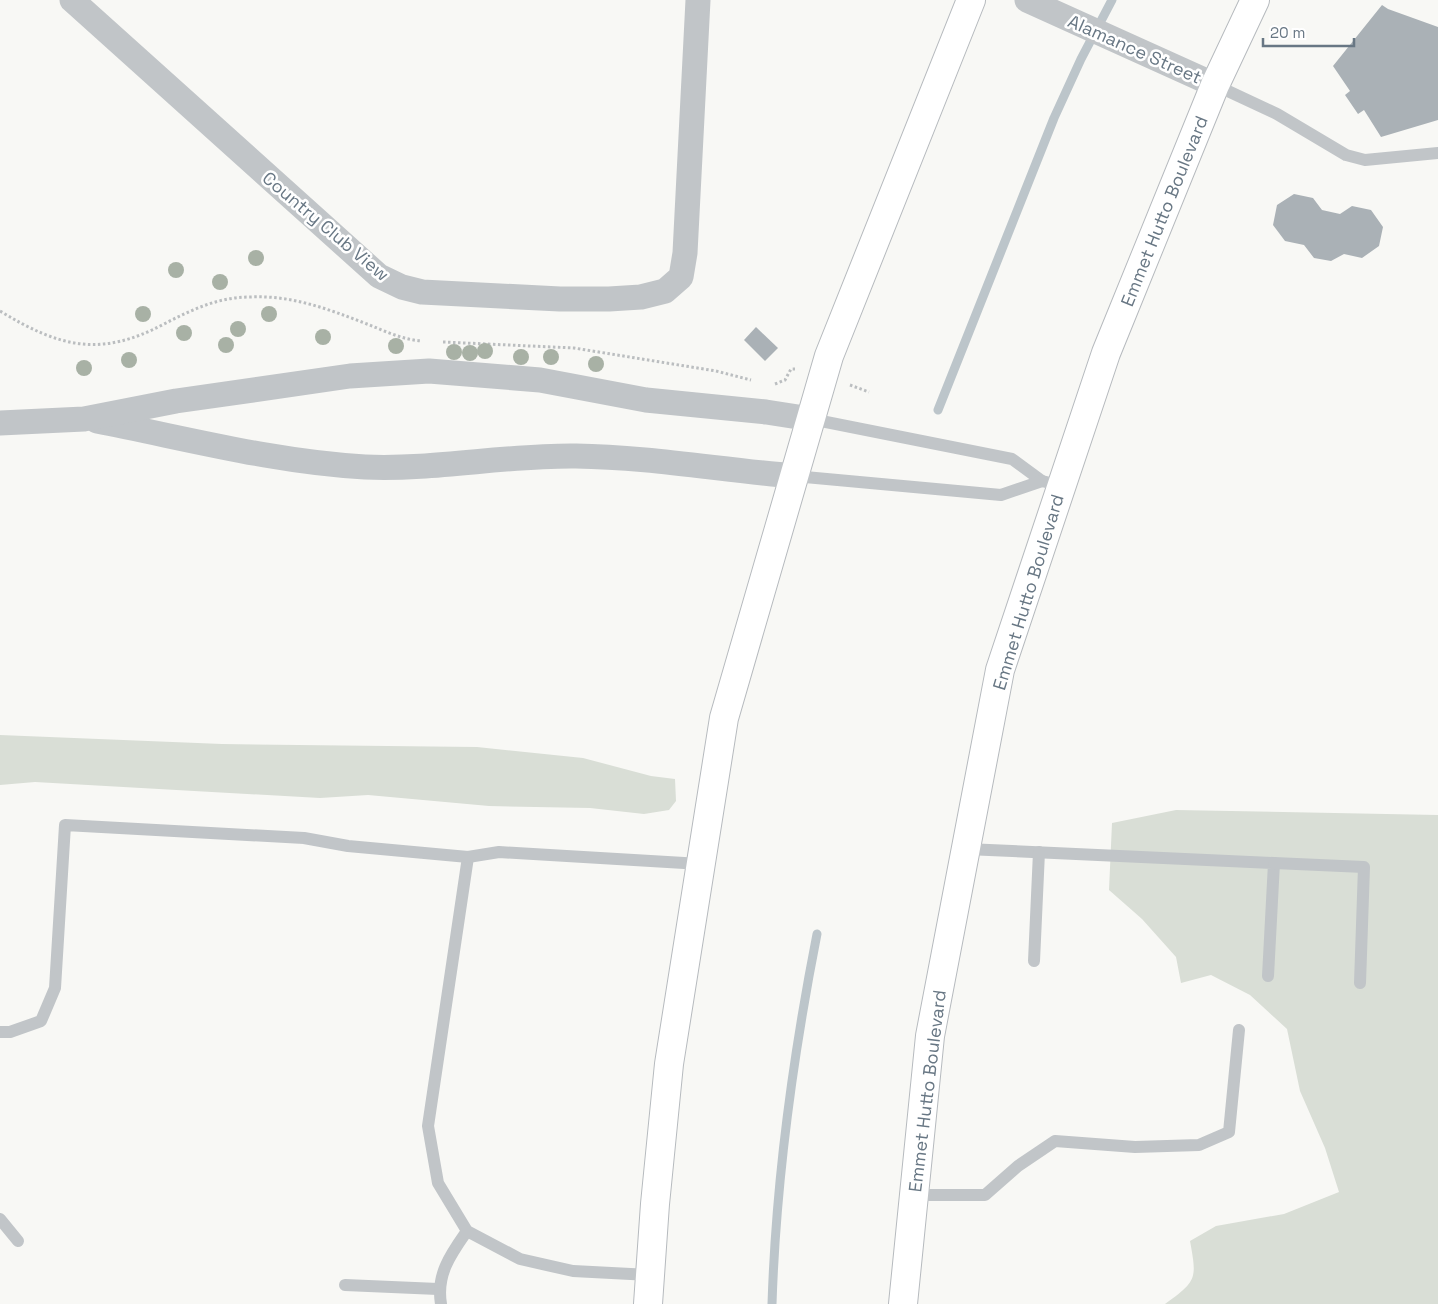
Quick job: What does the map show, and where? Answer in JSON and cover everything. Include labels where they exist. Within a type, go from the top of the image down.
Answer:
[{"type":"street","name":"Country Club View","points":[[72,0],[379,276],[402,287],[422,292],[560,299],[641,297],[665,290],[681,277],[685,253],[698,0]]},
{"type":"street","points":[[648,1304],[655,1204],[669,1064],[724,718],[829,356],[971,0]]},
{"type":"street","name":"Alamance Street","points":[[1027,0],[1215,85]]},
{"type":"street","name":"Emmet Hutto Boulevard","points":[[903,1304],[930,1036],[1000,670],[1052,484],[1215,85],[1255,0]]},
{"type":"street","points":[[0,423],[84,419],[176,401],[350,376],[429,371],[540,380],[646,400],[766,412],[810,419]]},
{"type":"street","points":[[84,419],[303,460],[365,467],[422,466],[574,456],[672,462],[794,476]]},
{"type":"lane","points":[[1215,85],[1277,114],[1346,155],[1365,160],[1438,153]]},
{"type":"lane","points":[[810,419],[1012,459],[1052,484]]},
{"type":"lane","points":[[794,476],[1001,495],[1052,484]]},
{"type":"lane","points":[[0,1032],[10,1032],[41,1021],[55,988],[65,825],[304,838],[348,846],[468,857],[499,852],[701,864]]},
{"type":"lane","points":[[966,849],[1364,867],[1360,983]]},
{"type":"lane","points":[[1034,961],[1039,852]]},
{"type":"lane","points":[[468,857],[428,1126],[438,1183],[467,1231],[520,1259],[573,1271],[650,1275]]},
{"type":"lane","points":[[1268,976],[1274,863]]},
{"type":"lane","points":[[914,1195],[985,1195],[1018,1166],[1055,1141],[1135,1147],[1199,1144],[1229,1132],[1239,1030]]},
{"type":"lane","points":[[0,1219],[18,1241]]},
{"type":"lane","points":[[441,1304],[438,1289],[445,1262],[467,1231]]},
{"type":"lane","points":[[345,1285],[438,1289]]},
{"type":"path","points":[[0,311],[39,334],[56,340],[110,345],[131,340],[185,312],[226,298],[271,297],[311,303],[395,335],[415,341],[429,341]]},
{"type":"path","points":[[436,342],[574,348],[716,371],[759,384]]},
{"type":"path","points":[[768,387],[785,380],[791,370],[798,369],[796,377]]},
{"type":"shaded area","points":[[0,735],[222,744],[477,747],[583,758],[651,776],[675,779],[676,801],[669,810],[644,814],[590,808],[489,806],[368,795],[320,798],[35,782],[0,785]]},
{"type":"shaded area","points":[[1176,810],[1438,815],[1438,1304],[1165,1304],[1183,1290],[1192,1278],[1194,1264],[1190,1241],[1216,1226],[1284,1214],[1339,1192],[1325,1148],[1300,1091],[1287,1029],[1250,995],[1211,975],[1181,983],[1176,957],[1142,919],[1109,890],[1112,823]]},
{"type":"building","points":[[1382,5],[1388,9],[1438,27],[1438,120],[1381,137],[1364,110],[1358,114],[1345,95],[1350,91],[1333,66]]},
{"type":"building","points":[[1294,194],[1313,198],[1322,210],[1340,214],[1352,206],[1371,210],[1383,227],[1379,246],[1362,258],[1344,254],[1331,261],[1314,258],[1304,245],[1285,241],[1273,225],[1277,205]]},
{"type":"building","points":[[756,327],[778,348],[765,361],[744,340]]},
{"type":"waterway","points":[[938,410],[1054,118],[1081,59],[1112,0]]},
{"type":"waterway","points":[[772,1304],[777,1211],[787,1118],[800,1026],[817,934]]}]
